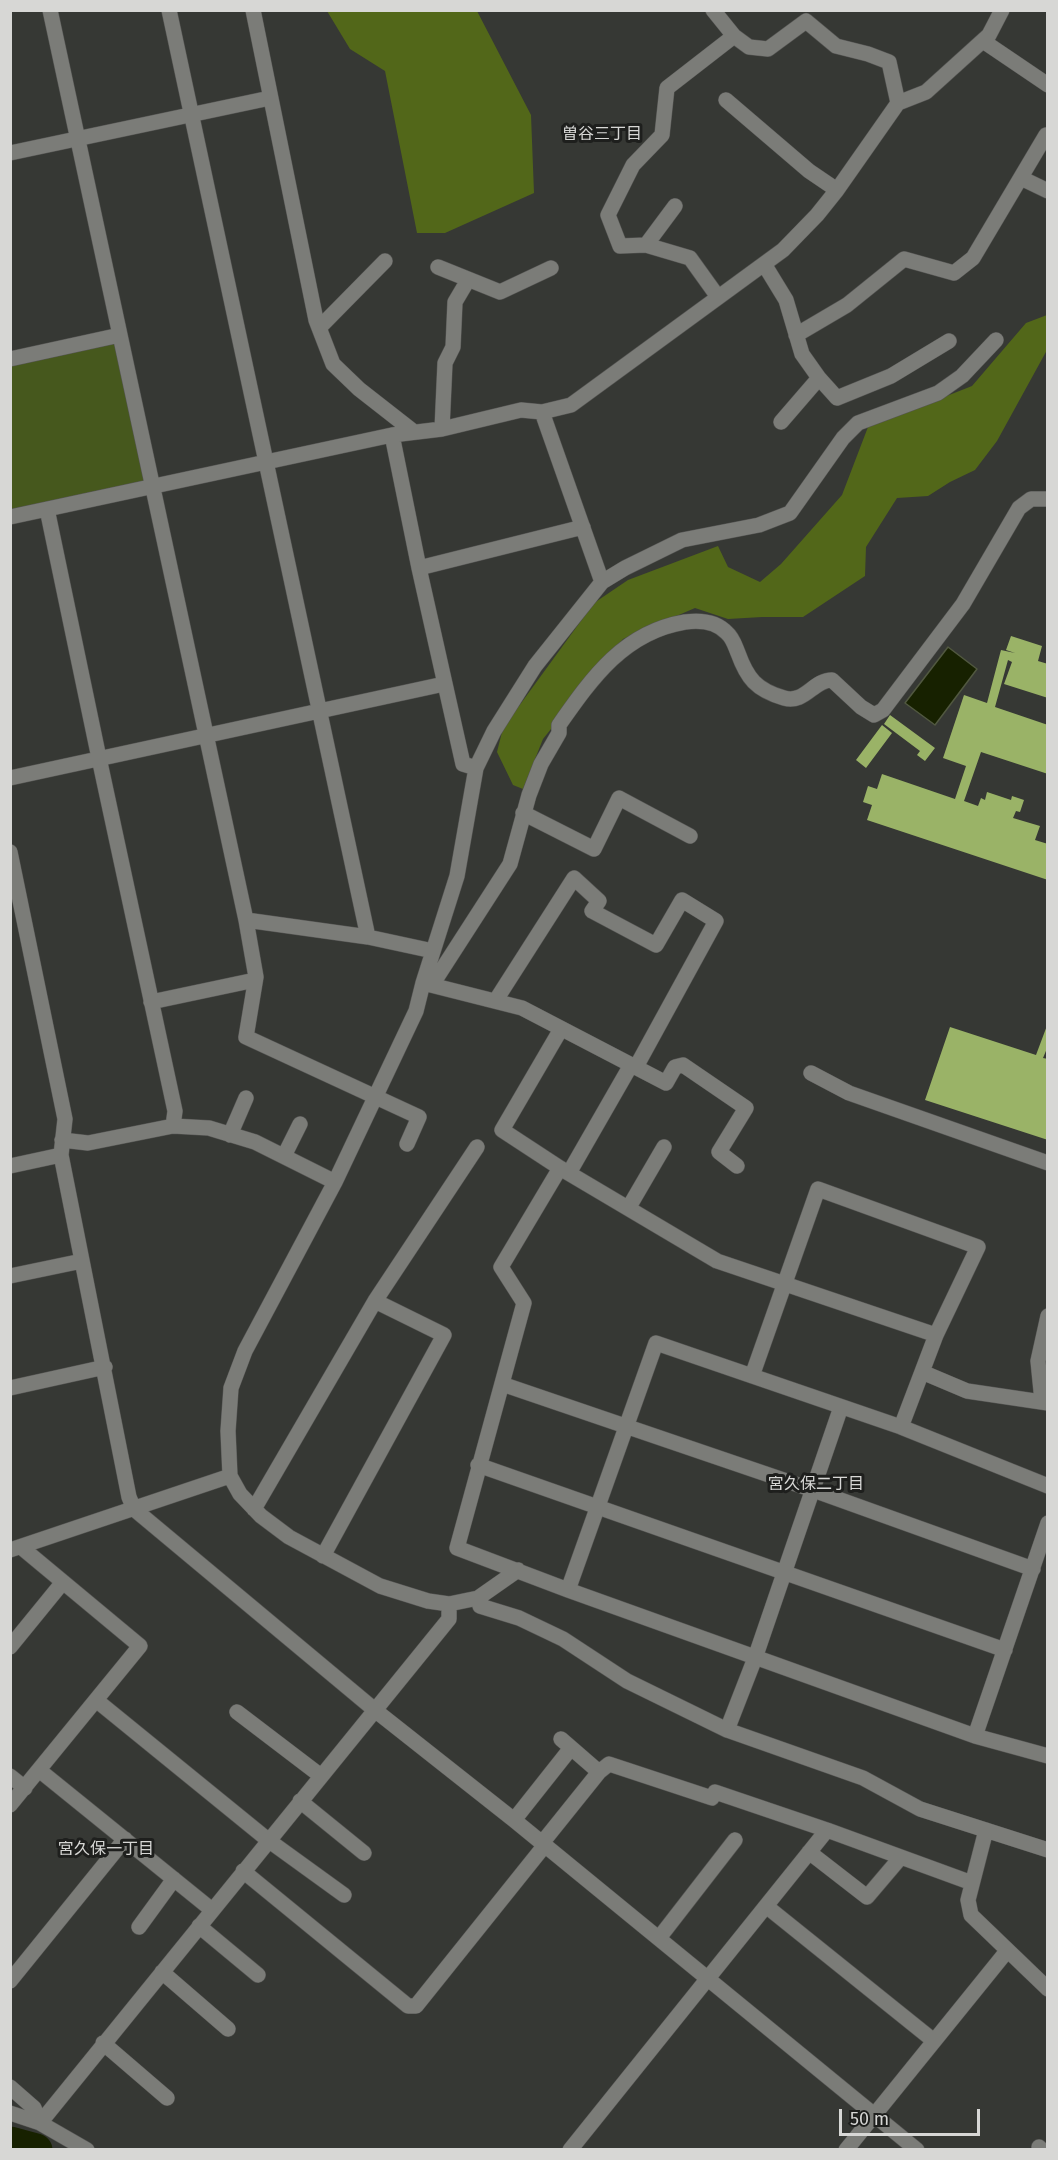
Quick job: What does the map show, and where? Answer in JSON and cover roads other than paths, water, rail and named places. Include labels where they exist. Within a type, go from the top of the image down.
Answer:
[{"type":"street","points":[[50,10],[208,735],[246,920],[255,981],[246,1037],[419,1118],[407,1144]]},
{"type":"street","points":[[169,10],[368,937]]},
{"type":"street","points":[[253,10],[319,328],[333,364],[359,389],[414,432]]},
{"type":"street","points":[[713,10],[734,36],[749,47],[768,49],[806,21],[836,46],[889,62],[897,103]]},
{"type":"street","points":[[10,517],[392,435],[442,429],[521,410],[542,412],[571,405],[764,264],[789,243],[817,215],[837,190],[897,103],[926,92],[989,35],[1002,10]]},
{"type":"street","points":[[718,297],[690,258],[646,245],[620,246],[608,215],[633,165],[662,135],[667,88],[734,36]]},
{"type":"street","points":[[983,40],[1047,85]]},
{"type":"street","points":[[10,153],[270,98]]},
{"type":"street","points":[[726,100],[809,171],[837,190]]},
{"type":"street","points":[[796,335],[847,306],[904,259],[954,273],[973,258],[1046,135]]},
{"type":"street","points":[[1021,178],[1047,191]]},
{"type":"street","points":[[646,245],[675,206]]},
{"type":"street","points":[[319,328],[385,261]]},
{"type":"street","points":[[764,264],[786,300],[802,354],[837,398],[891,376],[949,341]]},
{"type":"street","points":[[438,267],[500,292],[551,268]]},
{"type":"street","points":[[442,429],[445,363],[453,347],[455,302],[468,280]]},
{"type":"street","points":[[10,359],[120,335]]},
{"type":"street","points":[[428,984],[433,951],[457,876],[476,768],[494,731],[535,666],[602,582],[682,540],[759,525],[790,513],[843,438],[858,423],[938,393],[962,376],[996,340]]},
{"type":"street","points":[[781,422],[819,378]]},
{"type":"street","points":[[542,412],[602,582]]},
{"type":"street","points":[[392,435],[444,684],[464,764],[476,768]]},
{"type":"street","points":[[518,1570],[478,1598],[449,1604],[428,1601],[380,1586],[289,1537],[261,1516],[240,1494],[230,1476],[228,1431],[231,1388],[245,1351],[335,1182],[428,984],[510,864],[523,813],[541,764],[559,733],[559,726],[589,683],[628,646],[646,633],[668,625],[708,621],[718,625],[730,636],[748,678],[757,686],[784,698],[795,699],[825,680],[832,680],[861,707],[874,715],[883,710],[963,604],[1019,508],[1030,499],[1047,499]]},
{"type":"street","points":[[47,509],[175,1111],[173,1126]]},
{"type":"street","points":[[419,568],[582,527]]},
{"type":"street","points":[[10,778],[444,684]]},
{"type":"street","points":[[523,813],[594,849],[619,798],[690,836]]},
{"type":"street","points":[[10,852],[65,1119],[62,1148],[82,1261],[129,1497],[134,1509],[376,1711],[544,1844],[917,2150]]},
{"type":"street","points":[[496,1000],[574,878],[599,901],[592,911],[656,945],[682,900],[716,921],[634,1066],[501,1267],[524,1303],[457,1548],[975,1736],[1047,1756]]},
{"type":"street","points":[[246,920],[368,937],[433,951]]},
{"type":"street","points":[[152,1002],[255,981]]},
{"type":"street","points":[[428,984],[522,1008],[666,1083],[675,1067],[683,1065],[747,1108],[719,1152],[737,1166]]},
{"type":"street","points":[[561,1029],[502,1130],[717,1261],[936,1335]]},
{"type":"street","points":[[811,1073],[849,1093],[1047,1163]]},
{"type":"street","points":[[230,1135],[246,1098]]},
{"type":"street","points":[[284,1156],[300,1124]]},
{"type":"street","points":[[10,1166],[62,1148],[173,1126],[209,1128],[255,1142],[335,1182]]},
{"type":"street","points":[[254,1509],[375,1301],[477,1147]]},
{"type":"street","points":[[629,1207],[664,1147]]},
{"type":"street","points":[[752,1376],[818,1189],[978,1247],[936,1335],[901,1427]]},
{"type":"street","points":[[10,1276],[82,1261]]},
{"type":"street","points":[[323,1556],[444,1335],[375,1301]]},
{"type":"street","points":[[922,1372],[967,1390],[1045,1402],[1038,1361],[1047,1316]]},
{"type":"street","points":[[568,1590],[656,1343],[901,1427],[1047,1486]]},
{"type":"street","points":[[10,1388],[105,1368]]},
{"type":"street","points":[[502,1384],[813,1490],[1033,1569]]},
{"type":"street","points":[[728,1730],[841,1407]]},
{"type":"street","points":[[478,1465],[1005,1650]]},
{"type":"street","points":[[16,1549],[230,1476]]},
{"type":"street","points":[[975,1736],[1047,1523]]},
{"type":"street","points":[[10,1805],[140,1646],[63,1582],[16,1549]]},
{"type":"street","points":[[10,1647],[63,1582]]},
{"type":"street","points":[[478,1598],[480,1606],[528,1622],[563,1639],[627,1681],[728,1730],[863,1778],[920,1809],[1047,1850]]},
{"type":"street","points":[[40,2123],[449,1619],[449,1604]]},
{"type":"street","points":[[96,1700],[268,1840],[344,1895]]},
{"type":"street","points":[[237,1712],[321,1776]]},
{"type":"street","points":[[514,1820],[566,1743],[599,1772]]},
{"type":"street","points":[[243,1871],[408,2006],[416,2006],[599,1772],[609,1764],[712,1798],[715,1792],[972,1883]]},
{"type":"street","points":[[39,1770],[212,1910]]},
{"type":"street","points":[[10,1776],[25,1788]]},
{"type":"street","points":[[300,1801],[364,1853]]},
{"type":"street","points":[[570,2150],[827,1830]]},
{"type":"street","points":[[986,1830],[968,1900],[971,1915],[1047,1989]]},
{"type":"street","points":[[10,1982],[125,1839]]},
{"type":"street","points":[[659,1938],[735,1840]]},
{"type":"street","points":[[809,1852],[867,1897],[901,1857]]},
{"type":"street","points":[[139,1927],[174,1879]]},
{"type":"street","points":[[766,1905],[934,2041]]},
{"type":"street","points":[[199,1926],[258,1975]]},
{"type":"street","points":[[846,2150],[1007,1951]]},
{"type":"street","points":[[162,1971],[228,2029]]},
{"type":"street","points":[[103,2043],[167,2098]]},
{"type":"street","points":[[10,2087],[34,2108],[40,2123]]},
{"type":"street","points":[[10,2113],[40,2123],[87,2150]]},
{"type":"waterway","points":[[10,2143],[36,2150]]},
{"type":"district","name":"曽谷三丁目","points":[[602,135]]},
{"type":"district","name":"宮久保二丁目","points":[[816,1485]]},
{"type":"district","name":"宮久保一丁目","points":[[106,1850]]}]
